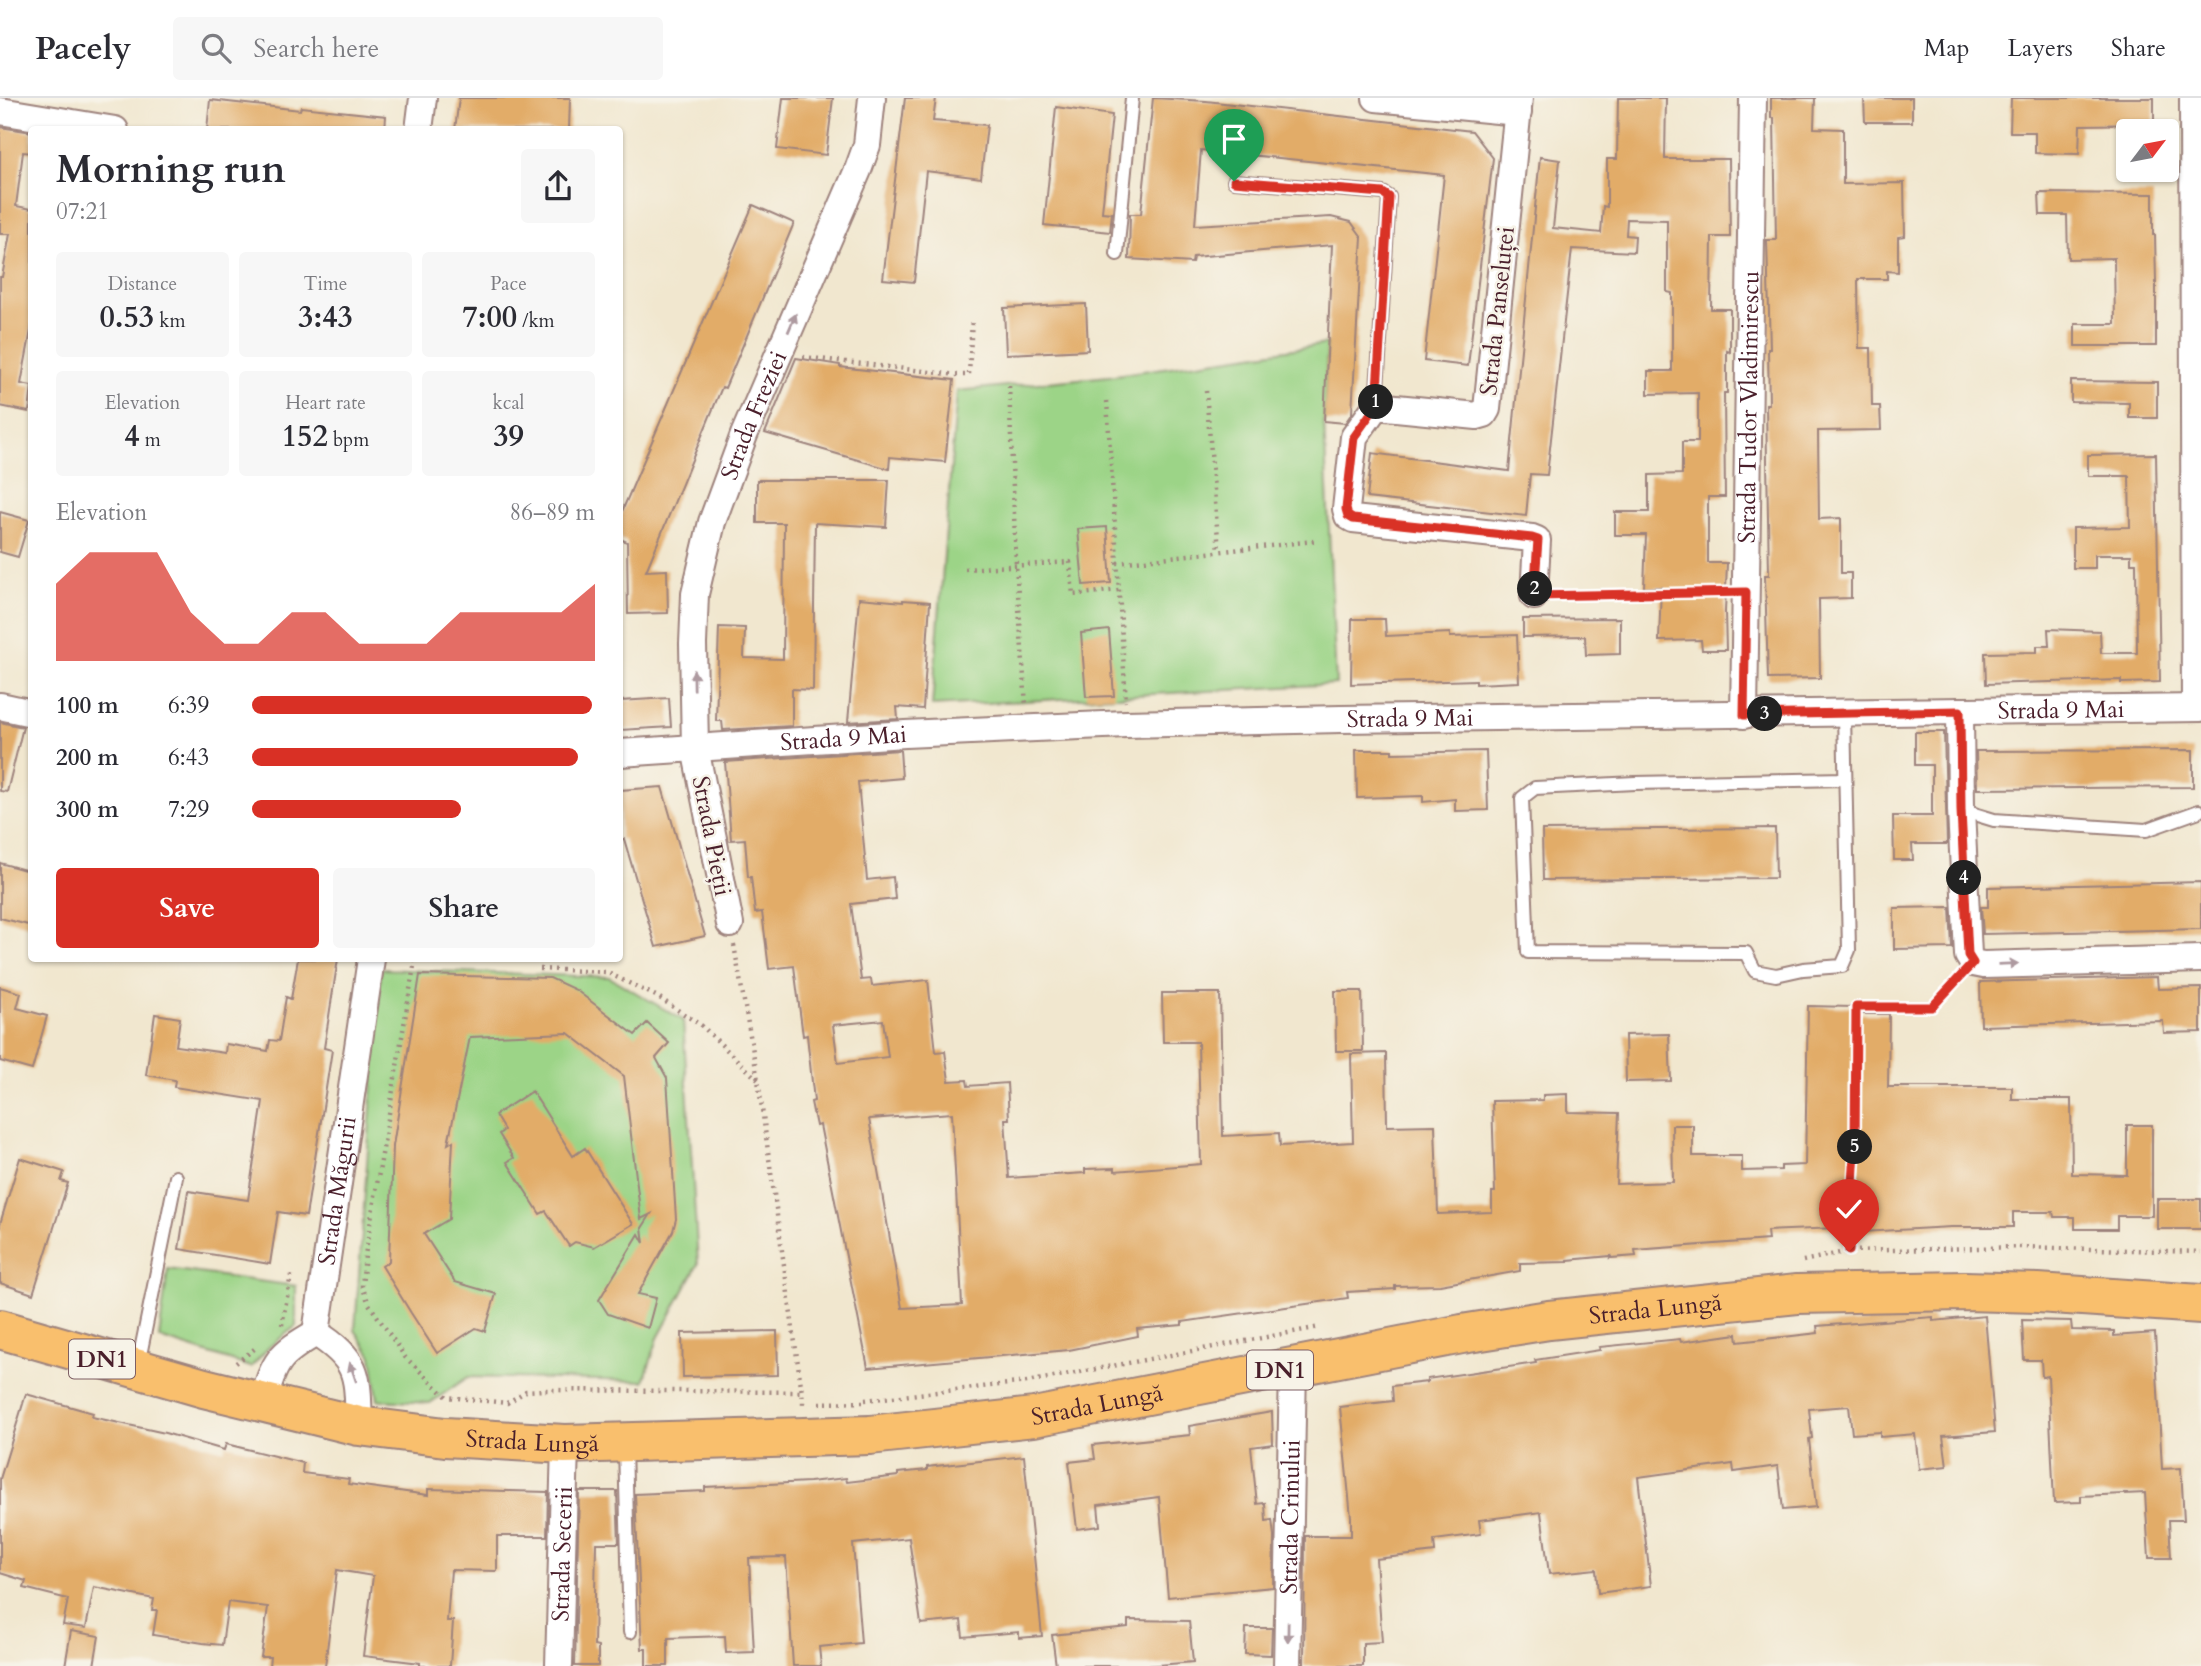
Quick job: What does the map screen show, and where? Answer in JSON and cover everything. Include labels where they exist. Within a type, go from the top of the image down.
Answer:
[{"type":"highway","name":"Strada Lungă","points":[[0,1329],[137,1369],[359,1426],[445,1437],[565,1444],[870,1436],[1034,1417],[1462,1334],[1549,1320],[1797,1294],[1965,1291],[2201,1304]]},
{"type":"street","points":[[420,126],[423,98]]},
{"type":"street","name":"Strada Freziei","points":[[695,748],[695,594],[712,522],[744,435],[858,170],[867,145],[872,98]]},
{"type":"street","name":"Strada Panseluței","points":[[1376,98],[1519,105],[1487,409],[1484,414],[1477,416],[1376,406]]},
{"type":"street","name":"Strada Tudor Vladimirescu","points":[[1744,715],[1753,98]]},
{"type":"street","points":[[2193,98],[2198,708]]},
{"type":"street","points":[[0,111],[91,126]]},
{"type":"street","points":[[1376,406],[1354,437],[1346,509],[1348,516],[1353,519],[1538,540],[1534,596]]},
{"type":"street","points":[[0,706],[28,712]]},
{"type":"street","name":"Strada 9 Mai","points":[[623,753],[1126,724],[2198,708]]},
{"type":"street","points":[[1960,711],[1961,810],[1968,955],[1973,963],[1983,965],[2201,959]]},
{"type":"street","name":"Strada Pieții","points":[[695,748],[730,924]]},
{"type":"street","name":"Strada Măgurii","points":[[316,1333],[372,962]]},
{"type":"street","points":[[263,1402],[271,1371],[280,1358],[292,1347],[316,1333],[338,1347],[350,1361],[357,1384],[359,1426]]},
{"type":"street","name":"Strada Crinului","points":[[1287,1666],[1293,1368]]},
{"type":"street","name":"Strada Secerii","points":[[559,1666],[565,1444]]},
{"type":"lane","points":[[1117,254],[1132,98]]},
{"type":"lane","points":[[1234,181],[1383,193],[1389,197],[1376,406]]},
{"type":"lane","points":[[1844,713],[1849,950],[1842,966],[1776,975],[1755,971],[1746,953],[1528,952],[1522,798],[1535,788],[1845,779]]},
{"type":"lane","points":[[1961,810],[1994,820],[2146,830],[2199,811]]},
{"type":"lane","points":[[137,1369],[176,1177]]},
{"type":"lane","points":[[625,1442],[630,1632]]},
{"type":"path","points":[[779,354],[957,375],[969,374],[972,318]]},
{"type":"path","points":[[1009,386],[1016,565],[1027,728]]},
{"type":"path","points":[[1206,391],[1219,551]]},
{"type":"path","points":[[1107,401],[1126,724]]},
{"type":"path","points":[[1117,563],[1314,541]]},
{"type":"path","points":[[965,569],[1070,562],[1073,595],[1119,590]]},
{"type":"path","points":[[1534,596],[1746,592]]},
{"type":"path","points":[[730,924],[758,1080],[803,1404],[865,1400],[870,1436]]},
{"type":"path","points":[[415,962],[362,1286],[369,1304],[405,1357],[447,1397],[465,1400],[507,1403],[526,1391],[544,1390],[802,1392]]},
{"type":"path","points":[[1849,1251],[1855,1150],[1856,1007],[1932,1007],[1973,963]]},
{"type":"path","points":[[540,969],[606,972],[659,997],[702,1026],[758,1080]]},
{"type":"green space","points":[[1327,344],[1324,421],[1336,684],[932,706],[957,391],[1109,376]]},
{"type":"green space","points":[[381,969],[609,977],[683,1020],[698,1264],[658,1338],[644,1381],[468,1377],[430,1403],[378,1400],[372,1356],[355,1330]]},
{"type":"green space","points":[[168,1269],[296,1286],[296,1326],[269,1347],[251,1367],[159,1338]]},
{"type":"building","points":[[459,98],[570,98],[569,126],[456,126]]},
{"type":"building","points":[[783,98],[833,98],[826,155],[777,149]]},
{"type":"building","points":[[905,98],[936,98],[933,121],[987,125],[981,178],[926,171],[914,282],[883,279]]},
{"type":"building","points":[[1153,98],[1206,101],[1472,131],[1493,158],[1468,366],[1424,361],[1444,175],[1201,150],[1195,225],[1331,217],[1351,222],[1362,237],[1352,413],[1345,423],[1324,421],[1332,245],[1193,257],[1192,263],[1129,259],[1130,214],[1141,214]]},
{"type":"building","points":[[1618,98],[1666,98],[1665,159],[1729,159],[1730,237],[1712,237],[1711,309],[1730,309],[1730,352],[1727,351],[1727,393],[1724,393],[1725,497],[1708,497],[1708,563],[1727,563],[1726,650],[1702,650],[1701,640],[1659,641],[1661,587],[1644,588],[1646,535],[1615,535],[1615,512],[1649,512],[1649,475],[1682,474],[1682,442],[1698,442],[1698,393],[1648,394],[1648,371],[1672,371],[1672,293],[1667,292],[1667,220],[1627,219],[1626,235],[1635,236],[1634,252],[1572,249],[1547,475],[1530,474],[1526,516],[1367,498],[1372,453],[1509,471],[1540,157],[1560,160],[1553,228],[1601,233],[1603,206],[1607,207],[1607,159],[1617,159]]},
{"type":"building","points":[[1771,98],[1815,98],[1814,128],[1843,129],[1843,184],[1904,183],[1905,236],[1898,237],[1898,272],[1887,271],[1887,279],[1858,279],[1859,348],[1871,348],[1872,406],[1880,406],[1881,430],[1818,431],[1819,519],[1841,518],[1841,573],[1851,573],[1851,598],[1819,599],[1820,678],[1768,679],[1765,575],[1769,575],[1766,404],[1769,404],[1770,349],[1767,240],[1776,240],[1774,118],[1771,118]]},
{"type":"building","points":[[1864,98],[1912,98],[1912,122],[1865,122]]},
{"type":"building","points":[[2011,98],[2154,98],[2154,119],[2116,119],[2116,125],[2080,125],[2079,154],[2035,153],[2035,132],[2010,132]]},
{"type":"building","points":[[210,100],[386,116],[385,126],[207,126]]},
{"type":"building","points":[[1056,107],[1112,115],[1102,212],[1112,213],[1110,232],[1044,225]]},
{"type":"building","points":[[0,127],[28,131],[28,153],[23,152],[16,206],[28,208],[28,346],[21,384],[28,385],[28,412],[0,406],[0,277],[10,234],[0,234]]},
{"type":"building","points":[[2039,193],[2153,194],[2156,346],[2075,346],[2075,324],[2115,324],[2114,258],[2068,259],[2067,215],[2040,215]]},
{"type":"building","points":[[753,205],[794,223],[646,571],[667,570],[668,613],[628,614],[627,542],[623,540],[623,509]]},
{"type":"building","points":[[1086,304],[1088,350],[1006,354],[1004,308]]},
{"type":"building","points":[[796,358],[840,367],[954,380],[945,462],[890,457],[889,469],[765,433]]},
{"type":"building","points":[[2071,381],[2157,382],[2157,418],[2129,418],[2129,403],[2071,402]]},
{"type":"building","points":[[2156,454],[2160,682],[2121,683],[2121,680],[1986,684],[1985,653],[2037,652],[2037,646],[2049,646],[2048,629],[2100,631],[2101,653],[2137,653],[2136,563],[2131,563],[2131,555],[2095,555],[2095,568],[2073,568],[2073,528],[2130,527],[2129,476],[2088,476],[2088,455]]},
{"type":"building","points":[[757,480],[889,480],[886,527],[815,523],[813,690],[792,689],[792,726],[723,730],[722,721],[716,721],[719,627],[745,628],[744,658],[783,659],[784,523],[757,523]]},
{"type":"building","points":[[0,512],[28,520],[18,557],[0,552]]},
{"type":"building","points":[[1107,527],[1111,583],[1083,585],[1078,529]]},
{"type":"building","points":[[859,598],[930,602],[923,709],[897,707],[898,719],[848,722]]},
{"type":"building","points":[[1620,618],[1620,654],[1586,655],[1585,636],[1523,637],[1523,619]]},
{"type":"building","points":[[1352,619],[1385,619],[1386,636],[1450,633],[1450,637],[1517,635],[1519,682],[1476,684],[1476,680],[1351,684]]},
{"type":"building","points":[[1109,630],[1114,696],[1086,697],[1081,633]]},
{"type":"building","points":[[669,698],[671,727],[623,730],[623,701]]},
{"type":"building","points":[[0,722],[23,727],[7,792],[0,791]]},
{"type":"building","points":[[1915,732],[1944,732],[1947,844],[1912,844],[1913,860],[1894,860],[1893,816],[1932,816],[1932,765],[1915,765]]},
{"type":"building","points":[[900,750],[902,778],[858,782],[867,880],[893,877],[895,899],[851,904],[861,980],[871,979],[872,986],[928,980],[936,1052],[945,1051],[949,1081],[967,1080],[968,1086],[1007,1083],[1009,1119],[1005,1119],[1009,1178],[1085,1173],[1085,1169],[1115,1168],[1115,1171],[1201,1164],[1198,1042],[1163,1042],[1162,993],[1220,993],[1223,1136],[1279,1133],[1280,1146],[1353,1142],[1351,1054],[1386,1053],[1387,1126],[1435,1125],[1438,1214],[1492,1212],[1492,1192],[1495,1192],[1492,1101],[1543,1100],[1543,1095],[1568,1094],[1568,1112],[1619,1113],[1616,1184],[1673,1182],[1672,1125],[1693,1125],[1693,1156],[1742,1156],[1742,1171],[1781,1170],[1781,1166],[1805,1165],[1808,1006],[1853,1007],[1853,1014],[1889,1014],[1888,1087],[2012,1087],[2012,1099],[2071,1099],[2072,1174],[2127,1175],[2127,1125],[2152,1125],[2152,1216],[2117,1216],[2117,1229],[2075,1229],[2075,1217],[2054,1217],[2053,1212],[2013,1212],[2013,1227],[1862,1232],[1862,1227],[1767,1231],[1768,1240],[1635,1250],[1636,1256],[1520,1263],[1520,1271],[1440,1285],[1395,1286],[1395,1289],[1347,1292],[1348,1298],[1182,1322],[1182,1325],[1137,1329],[1138,1336],[1069,1350],[868,1368],[820,1125],[816,1126],[811,1102],[814,1101],[807,1035],[803,1036],[794,966],[769,969],[762,912],[755,913],[751,877],[748,877],[745,839],[731,840],[725,762]],"holes":[[[883,1020],[888,1057],[838,1063],[833,1025]],[[952,1113],[962,1305],[902,1308],[869,1119]]]},
{"type":"building","points":[[1356,750],[1392,750],[1392,753],[1486,751],[1488,810],[1455,811],[1455,799],[1423,802],[1423,796],[1357,798]]},
{"type":"building","points":[[2193,750],[2193,787],[1977,789],[1976,751]]},
{"type":"building","points":[[662,787],[705,936],[656,947],[623,839],[623,790]]},
{"type":"building","points":[[1775,828],[1776,878],[1543,880],[1542,830]]},
{"type":"building","points":[[0,863],[28,871],[28,925],[0,918]]},
{"type":"building","points":[[2201,882],[2201,929],[1983,934],[1981,907],[1988,907],[1988,887]]},
{"type":"building","points":[[1950,907],[1952,948],[1894,949],[1894,908]]},
{"type":"building","points":[[297,962],[338,962],[324,1048],[332,1050],[306,1216],[278,1212],[270,1264],[179,1249],[188,1191],[248,1200],[263,1101],[174,1087],[175,1080],[146,1075],[155,1014],[180,1018],[176,1046],[225,1053],[226,1044],[268,1051],[270,1040],[279,1041],[286,997],[291,999]]},
{"type":"building","points":[[420,975],[550,978],[576,990],[635,1035],[647,1023],[669,1043],[656,1058],[667,1078],[676,1219],[673,1231],[638,1294],[656,1298],[648,1328],[608,1314],[599,1300],[639,1234],[644,1243],[642,1228],[651,1214],[641,1219],[624,1076],[568,1033],[470,1037],[448,1144],[453,1141],[449,1219],[424,1234],[455,1282],[496,1294],[485,1331],[476,1328],[437,1353],[411,1313],[382,1266],[389,1261],[393,1146]]},
{"type":"building","points":[[2157,977],[2158,989],[2201,988],[2201,1032],[2164,1033],[2163,1021],[1981,1026],[1980,982]]},
{"type":"building","points":[[0,987],[21,993],[17,1008],[47,1016],[32,1070],[0,1061]]},
{"type":"building","points":[[1335,991],[1362,991],[1363,1051],[1336,1051]]},
{"type":"building","points":[[1669,1034],[1671,1081],[1626,1082],[1625,1035]]},
{"type":"building","points":[[532,1091],[573,1156],[585,1148],[633,1224],[594,1247],[575,1242],[569,1246],[546,1211],[540,1214],[507,1162],[514,1158],[499,1134],[504,1130],[495,1115]]},
{"type":"building","points":[[20,1158],[64,1172],[61,1181],[68,1183],[33,1294],[0,1283],[0,1224]]},
{"type":"building","points":[[2157,1199],[2201,1199],[2201,1229],[2157,1229]]},
{"type":"building","points":[[1985,1316],[1995,1432],[1943,1436],[1947,1466],[1919,1469],[1915,1434],[1880,1437],[1880,1432],[1852,1434],[1849,1406],[1809,1409],[1812,1438],[1809,1439],[1816,1507],[1783,1510],[1778,1466],[1734,1472],[1733,1464],[1638,1477],[1651,1586],[1598,1593],[1596,1569],[1549,1574],[1541,1512],[1479,1520],[1481,1534],[1434,1540],[1435,1552],[1376,1559],[1382,1642],[1363,1643],[1363,1666],[1304,1666],[1305,1536],[1351,1536],[1340,1407],[1393,1401],[1392,1386],[1536,1363],[1535,1360],[1600,1350],[1599,1347],[1680,1339],[1681,1342],[1737,1334],[1738,1342],[1818,1333],[1817,1326]]},
{"type":"building","points":[[2022,1320],[2071,1321],[2072,1330],[2114,1331],[2114,1336],[2155,1333],[2162,1469],[2181,1468],[2184,1520],[2169,1520],[2171,1558],[2149,1558],[2145,1493],[2081,1496],[2081,1502],[2054,1503],[2048,1376],[2042,1377],[2041,1360],[2024,1360]]},
{"type":"building","points":[[777,1331],[778,1375],[683,1377],[682,1333]]},
{"type":"building","points":[[26,1394],[93,1413],[92,1417],[165,1433],[224,1450],[226,1444],[303,1463],[302,1473],[349,1479],[348,1484],[428,1495],[428,1489],[548,1492],[547,1536],[497,1536],[497,1571],[451,1570],[447,1621],[453,1621],[450,1666],[420,1666],[420,1663],[363,1656],[373,1576],[337,1570],[325,1666],[269,1666],[270,1657],[261,1657],[268,1607],[228,1602],[222,1645],[203,1643],[153,1635],[157,1610],[152,1610],[154,1599],[94,1587],[86,1628],[63,1625],[68,1599],[24,1588],[26,1581],[0,1573],[0,1479]]},
{"type":"building","points":[[1272,1412],[1273,1444],[1251,1447],[1257,1504],[1265,1503],[1266,1521],[1272,1520],[1273,1587],[1168,1597],[1159,1497],[1098,1505],[1100,1526],[1077,1529],[1069,1462],[1095,1459],[1093,1445],[1190,1435],[1189,1426]]},
{"type":"building","points":[[1024,1456],[1042,1636],[1019,1638],[1019,1632],[963,1637],[961,1620],[921,1624],[909,1538],[853,1544],[861,1643],[819,1647],[821,1666],[793,1666],[786,1557],[749,1558],[754,1652],[726,1653],[725,1636],[668,1638],[668,1666],[646,1666],[646,1649],[642,1649],[635,1494],[705,1491],[705,1487],[846,1478],[847,1482],[898,1476],[898,1473],[927,1470],[927,1467]]},
{"type":"building","points":[[579,1491],[617,1491],[619,1543],[596,1543],[594,1646],[598,1647],[598,1666],[575,1666]]},
{"type":"building","points":[[1128,1620],[1189,1621],[1193,1662],[1146,1666],[1056,1666],[1052,1635],[1128,1627]]},
{"type":"building","points":[[1246,1628],[1272,1628],[1271,1655],[1245,1654]]},
{"type":"building","points":[[71,1631],[99,1636],[94,1666],[65,1666]]},
{"type":"route","points":[[1234,181],[1383,193],[1389,197],[1376,406],[1354,437],[1346,509],[1348,516],[1353,519],[1538,540],[1534,596],[1746,592],[1744,715],[1960,711],[1961,810],[1968,955],[1973,963],[1932,1007],[1856,1007],[1855,1150],[1849,1251]]}]
